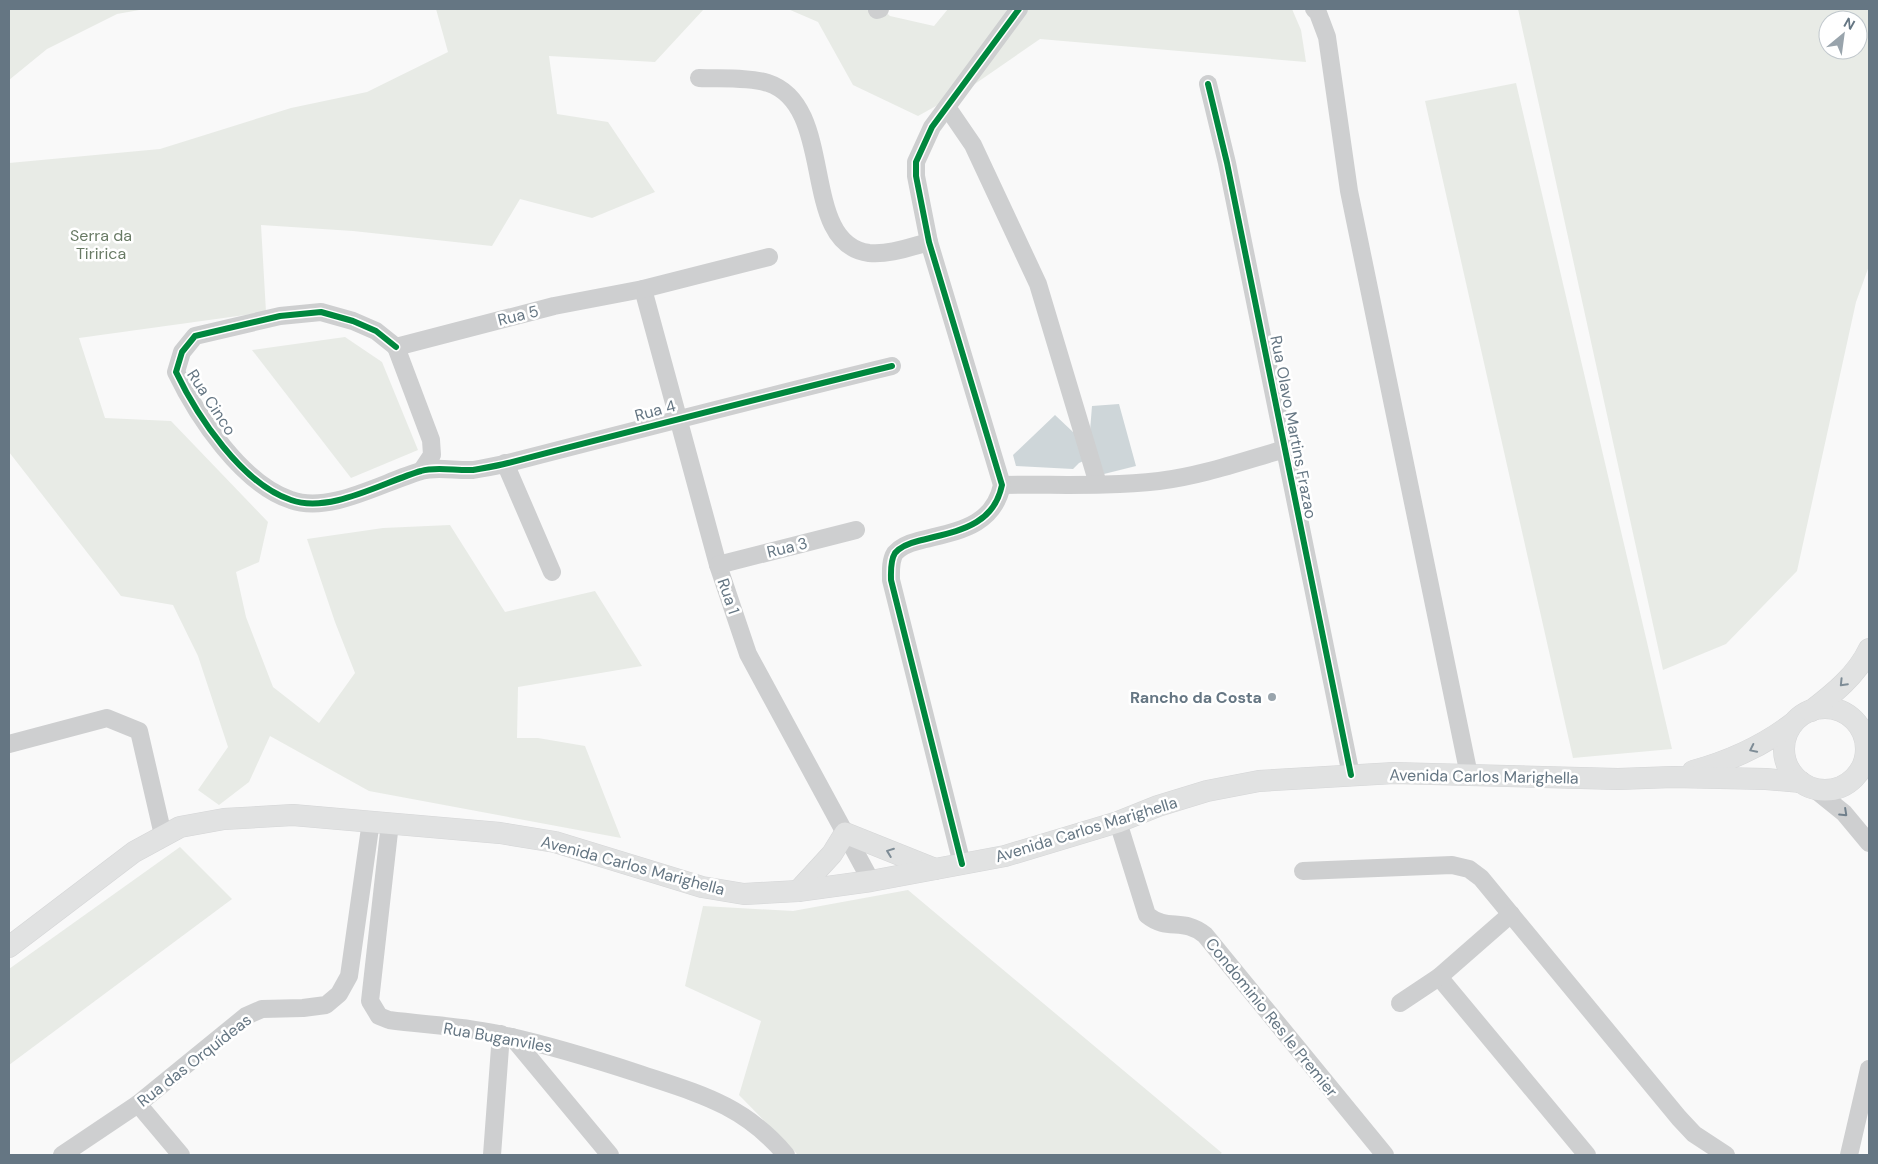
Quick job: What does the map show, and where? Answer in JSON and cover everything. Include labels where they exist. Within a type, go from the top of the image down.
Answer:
[{"type":"main road","name":"Avenida Carlos Marighella","points":[[1673,777],[1736,757],[1777,736],[1832,695],[1857,670],[1869,649]]},
{"type":"main road","points":[[1822,709],[1844,713],[1859,727],[1868,752],[1862,766],[1848,783],[1830,790],[1807,785],[1791,772],[1785,755],[1785,743],[1802,717],[1822,709]]},
{"type":"main road","name":"Avenida Carlos Marighella","points":[[9,947],[134,852],[163,835],[180,828],[224,820],[293,815],[500,833],[555,842],[702,888],[744,894],[798,891],[871,881],[1005,856],[1118,822],[1158,806],[1207,791],[1260,781],[1351,775],[1469,775],[1618,779],[1673,777],[1766,779],[1807,785]]},
{"type":"main road","points":[[798,891],[832,854],[846,833],[936,869]]},
{"type":"street","points":[[962,864],[891,580],[891,565],[895,554],[905,545],[972,526],[988,513],[998,499],[1002,484],[929,242],[916,176],[916,162],[932,127],[1019,9]]},
{"type":"street","points":[[1314,9],[1318,13],[1327,37],[1349,190],[1469,775]]},
{"type":"street","points":[[699,78],[768,83],[784,92],[798,105],[808,130],[829,216],[838,234],[852,247],[869,253],[886,252],[929,242]]},
{"type":"street","name":"Rua Olavo Martins Frazao","points":[[1208,84],[1227,163],[1351,775]]},
{"type":"street","points":[[947,107],[973,145],[1029,263],[1098,484]]},
{"type":"street","name":"Rua 5","points":[[396,347],[554,306],[643,289],[769,257]]},
{"type":"street","name":"Rua 1","points":[[643,289],[680,418],[718,565],[748,654],[871,881]]},
{"type":"street","name":"Rua Cinco","points":[[396,347],[376,331],[353,321],[321,312],[280,316],[195,336],[182,352],[176,372],[186,392],[238,465],[259,483],[290,500],[311,504],[335,500],[422,470]]},
{"type":"street","points":[[396,347],[431,440],[432,455],[422,470]]},
{"type":"street","name":"Rua 4","points":[[422,470],[473,470],[505,463],[892,366]]},
{"type":"street","points":[[1002,484],[1098,484],[1159,481],[1190,475],[1285,449]]},
{"type":"street","points":[[505,463],[552,572]]},
{"type":"street","name":"Rua 3","points":[[718,565],[856,530]]},
{"type":"street","points":[[9,744],[107,718],[139,731],[163,835]]},
{"type":"street","points":[[1807,785],[1844,813],[1869,843]]},
{"type":"street","name":"Rua Buganviles","points":[[380,822],[370,1000],[379,1016],[390,1020],[507,1036],[561,1048],[711,1097],[744,1115],[770,1135],[786,1155]]},
{"type":"street","name":"Rua das Orquídeas","points":[[62,1155],[138,1104],[246,1016],[262,1009],[303,1008],[326,1005],[339,994],[349,976],[380,822]]},
{"type":"street","name":"Condominio Res le Premier","points":[[1118,822],[1146,915],[1156,923],[1185,924],[1196,928],[1205,935],[1385,1155]]},
{"type":"street","points":[[1303,871],[1452,865],[1469,869],[1482,878],[1679,1118],[1694,1134],[1726,1155]]},
{"type":"street","points":[[1400,1003],[1439,977],[1512,914]]},
{"type":"street","points":[[1439,977],[1587,1155]]},
{"type":"street","points":[[492,1155],[507,1036]]},
{"type":"street","points":[[507,1036],[610,1155]]},
{"type":"street","points":[[1849,1155],[1869,1069]]},
{"type":"street","points":[[138,1104],[182,1155]]},
{"type":"green space","points":[[9,9],[145,9],[117,14],[47,49],[9,80]]},
{"type":"green space","name":"Serra da Tiririca","points":[[436,9],[704,9],[655,62],[549,56],[557,114],[608,122],[655,192],[592,218],[520,199],[492,246],[353,231],[261,225],[266,312],[79,338],[105,418],[171,421],[268,522],[259,562],[236,572],[246,617],[273,687],[319,723],[355,673],[335,622],[307,539],[383,528],[450,525],[505,612],[595,591],[642,666],[518,687],[517,738],[538,738],[585,746],[621,838],[369,791],[270,736],[249,782],[219,805],[198,790],[228,747],[198,656],[173,605],[121,596],[9,452],[9,163],[160,149],[291,108],[367,92],[448,52]]},
{"type":"green space","points":[[788,9],[883,9],[890,16],[934,26],[948,9],[1292,9],[1301,30],[1306,62],[1040,39],[972,86],[918,116],[853,85],[818,22]]},
{"type":"green space","points":[[1518,9],[1869,9],[1869,266],[1856,302],[1797,571],[1726,644],[1663,670]]},
{"type":"green space","points":[[1516,83],[1672,749],[1573,758],[1425,101]]},
{"type":"green space","points":[[345,337],[382,362],[418,450],[351,478],[252,350]]},
{"type":"green space","points":[[180,847],[232,899],[9,1065],[9,969]]},
{"type":"green space","points":[[908,890],[1222,1153],[1219,1155],[798,1155],[739,1095],[761,1021],[685,986],[703,906],[793,911]]},
{"type":"shaded area","points":[[1119,404],[1136,466],[1104,474],[1097,455],[1079,463],[1073,469],[1016,466],[1013,455],[1055,415],[1073,432],[1090,431],[1092,406]]},
{"type":"cycle path","points":[[962,864],[891,580],[891,566],[895,553],[903,547],[958,530],[981,519],[997,499],[1002,485],[929,242],[916,176],[916,162],[932,127],[1019,9]]},
{"type":"cycle path","points":[[1208,84],[1227,163],[1351,775]]},
{"type":"cycle path","points":[[396,347],[376,331],[353,321],[321,312],[280,316],[195,336],[182,352],[176,372],[209,428],[239,464],[255,479],[273,492],[291,500],[306,503],[322,503],[356,495],[427,470],[473,470],[504,464],[892,366]]},
{"type":"place","name":"Rancho da Costa","points":[[1272,697]]}]
